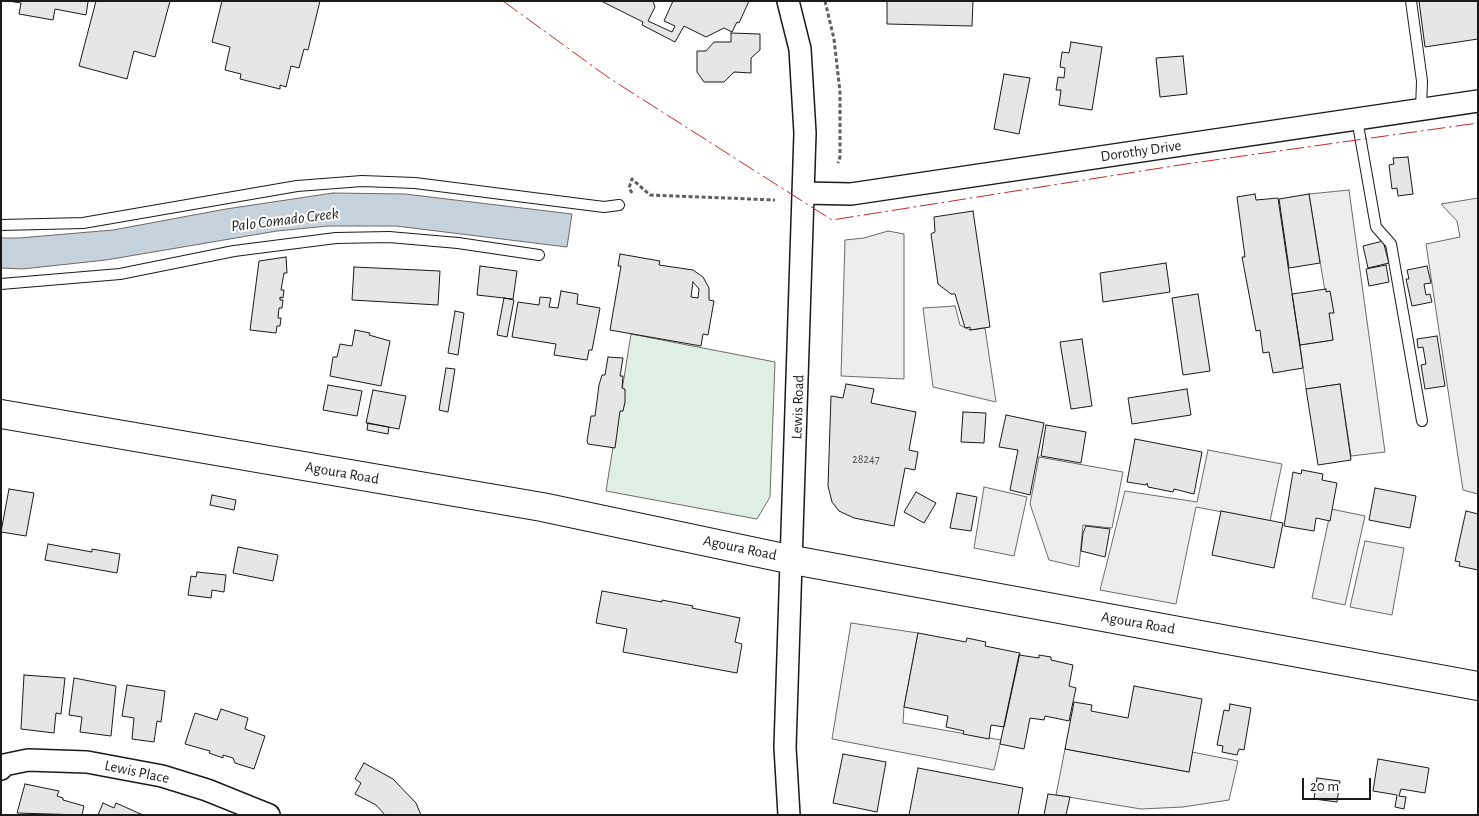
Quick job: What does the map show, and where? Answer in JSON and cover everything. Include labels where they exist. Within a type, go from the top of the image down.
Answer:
[{"type":"main road","name":"Agoura Road","points":[[1,414],[542,507],[793,560],[1478,686]]},
{"type":"street","name":"Lewis Road","points":[[788,1],[800,49],[806,133],[786,747],[790,815]]},
{"type":"street","name":"Dorothy Drive","points":[[804,193],[852,194],[1478,101]]},
{"type":"street","name":"Lewis Place","points":[[1,769],[4,765],[28,760],[87,762],[162,776],[208,790],[269,815]]},
{"type":"lane","points":[[1411,1],[1422,81],[1420,110]]},
{"type":"lane","points":[[1357,119],[1376,227],[1391,244],[1422,421]]},
{"type":"lane","points":[[1,225],[83,222],[297,186],[362,181],[415,183],[604,207],[619,205]]},
{"type":"lane","points":[[1,284],[120,274],[234,251],[336,238],[389,238],[458,243],[538,255]]},
{"type":"path","points":[[825,1],[834,39],[840,92],[838,163]]},
{"type":"path","points":[[619,205],[635,196],[629,188],[632,179],[650,195],[775,200]]},
{"type":"green space","points":[[631,334],[775,362],[770,497],[757,519],[606,491]]},
{"type":"shaded area","points":[[1349,190],[1385,452],[1351,456],[1340,384],[1306,389],[1300,345],[1333,340],[1309,194]]},
{"type":"shaded area","points":[[1478,198],[1478,494],[1463,490],[1426,244],[1460,237],[1457,221],[1441,204]]},
{"type":"shaded area","points":[[888,231],[904,234],[904,379],[841,376],[845,240],[864,238]]},
{"type":"shaded area","points":[[955,306],[960,325],[970,330],[985,328],[996,402],[933,387],[923,308]]},
{"type":"shaded area","points":[[1208,450],[1282,464],[1270,521],[1196,507],[1176,604],[1100,590],[1125,491],[1197,502]]},
{"type":"shaded area","points":[[1039,457],[1123,472],[1112,528],[1083,525],[1079,567],[1049,560],[1030,504]]},
{"type":"shaded area","points":[[984,487],[1027,497],[1014,556],[974,548]]},
{"type":"shaded area","points":[[1331,509],[1365,516],[1345,605],[1312,598]]},
{"type":"shaded area","points":[[1365,541],[1404,548],[1392,615],[1350,607]]},
{"type":"shaded area","points":[[851,623],[918,633],[904,707],[903,723],[1001,740],[994,770],[832,739]]},
{"type":"shaded area","points":[[1065,749],[1189,772],[1192,752],[1238,761],[1229,800],[1183,807],[1141,809],[1056,795]]},
{"type":"water","name":"Palo Comado Creek","points":[[333,193],[405,194],[572,214],[567,247],[396,226],[328,226],[277,231],[106,260],[22,269],[1,268],[1,238],[113,230],[226,209]]},
{"type":"building","points":[[8,1],[90,1],[88,2],[86,15],[55,9],[53,20],[19,14],[21,3]]},
{"type":"building","points":[[96,1],[170,1],[155,57],[134,51],[127,79],[79,66]]},
{"type":"building","points":[[222,1],[320,1],[308,50],[304,49],[299,68],[291,66],[286,87],[280,85],[280,89],[240,79],[241,74],[225,70],[230,47],[212,42]]},
{"type":"building","points":[[601,1],[653,1],[655,7],[648,21],[672,32],[675,26],[664,21],[673,1],[749,1],[739,23],[737,22],[732,32],[724,28],[706,37],[684,26],[675,42],[642,25],[643,22]]},
{"type":"building","points":[[887,1],[973,1],[972,26],[887,24]]},
{"type":"building","points":[[1419,1],[1478,1],[1478,39],[1425,47]]},
{"type":"building","points":[[731,33],[760,34],[760,50],[751,58],[751,73],[734,72],[724,82],[704,82],[697,72],[697,51],[706,51],[714,42],[731,42]]},
{"type":"building","points":[[1071,42],[1102,47],[1092,110],[1059,105],[1061,90],[1056,90],[1058,77],[1064,78],[1065,68],[1060,67],[1062,52],[1069,53]]},
{"type":"building","points":[[1183,56],[1187,94],[1160,97],[1156,58]]},
{"type":"building","points":[[1004,74],[1030,78],[1019,134],[994,129]]},
{"type":"building","points":[[1408,157],[1413,194],[1398,196],[1397,188],[1392,189],[1389,165],[1394,164],[1393,158]]},
{"type":"building","points":[[1255,194],[1256,200],[1278,198],[1303,368],[1273,373],[1269,352],[1263,353],[1260,330],[1256,331],[1242,257],[1245,257],[1237,197]]},
{"type":"building","points":[[1309,194],[1320,263],[1289,268],[1279,199]]},
{"type":"building","points":[[973,211],[990,327],[970,330],[970,327],[965,328],[955,294],[951,294],[938,284],[931,234],[935,232],[934,217]]},
{"type":"building","points":[[1383,241],[1389,263],[1368,268],[1363,246]]},
{"type":"building","points":[[620,254],[660,261],[659,265],[693,270],[703,277],[709,288],[709,300],[714,301],[708,335],[703,334],[701,346],[610,330],[621,266],[618,266]],"holes":[[[693,282],[699,289],[698,298],[691,297]]]},
{"type":"building","points":[[286,257],[287,273],[284,273],[281,290],[284,290],[283,298],[280,297],[280,300],[283,300],[282,308],[279,308],[278,318],[281,318],[280,326],[277,326],[276,333],[250,330],[259,261]]},
{"type":"building","points":[[1166,263],[1170,292],[1103,302],[1100,273]]},
{"type":"building","points":[[1386,265],[1389,282],[1369,286],[1366,269]]},
{"type":"building","points":[[480,266],[517,271],[513,299],[477,295]]},
{"type":"building","points":[[1427,266],[1431,283],[1424,284],[1426,295],[1430,294],[1432,302],[1412,306],[1406,279],[1409,279],[1407,270]]},
{"type":"building","points":[[354,267],[440,271],[438,305],[352,300]]},
{"type":"building","points":[[1326,289],[1326,292],[1330,291],[1334,313],[1329,313],[1333,340],[1300,345],[1292,294]]},
{"type":"building","points":[[561,291],[578,294],[577,304],[600,308],[592,350],[589,350],[587,360],[554,355],[556,344],[512,337],[518,302],[539,305],[540,297],[551,298],[549,307],[558,308]]},
{"type":"building","points":[[1198,294],[1210,371],[1183,375],[1172,298]]},
{"type":"building","points":[[504,298],[514,300],[507,337],[497,335]]},
{"type":"building","points":[[455,311],[464,313],[458,355],[448,353]]},
{"type":"building","points":[[355,330],[370,333],[369,335],[390,341],[381,386],[330,376],[333,357],[337,357],[340,344],[352,346]]},
{"type":"building","points":[[1437,336],[1445,386],[1425,389],[1421,365],[1426,364],[1423,347],[1418,348],[1417,339]]},
{"type":"building","points":[[1082,339],[1092,406],[1071,409],[1060,342]]},
{"type":"building","points":[[608,357],[623,358],[620,376],[623,376],[622,388],[625,389],[625,402],[623,411],[620,411],[615,448],[588,444],[587,441],[591,416],[595,416],[599,385],[602,375],[605,375]]},
{"type":"building","points":[[446,368],[455,369],[448,412],[439,410]]},
{"type":"building","points":[[846,384],[874,389],[871,403],[916,412],[909,450],[918,452],[915,470],[905,468],[894,526],[854,518],[839,511],[832,502],[828,486],[831,396],[843,398]]},
{"type":"building","points":[[1340,384],[1351,460],[1318,465],[1306,389]]},
{"type":"building","points":[[328,385],[362,391],[357,416],[323,410]]},
{"type":"building","points":[[1187,389],[1191,415],[1132,424],[1128,398]]},
{"type":"building","points":[[373,390],[406,396],[399,429],[366,423]]},
{"type":"building","points":[[963,412],[986,413],[984,443],[961,442]]},
{"type":"building","points":[[1006,415],[1044,423],[1030,495],[1010,490],[1018,450],[999,447]]},
{"type":"building","points":[[368,423],[389,427],[388,434],[367,430]]},
{"type":"building","points":[[1046,425],[1086,432],[1081,463],[1041,456]]},
{"type":"building","points":[[1135,439],[1202,452],[1194,494],[1174,489],[1173,492],[1148,487],[1147,483],[1146,485],[1127,482]]},
{"type":"building","points":[[1302,470],[1323,474],[1322,480],[1337,483],[1330,521],[1316,518],[1314,531],[1284,526],[1293,472],[1301,474]]},
{"type":"building","points":[[1375,488],[1416,496],[1410,528],[1369,520]]},
{"type":"building","points":[[9,489],[34,493],[26,536],[1,532]]},
{"type":"building","points":[[916,492],[936,503],[924,523],[904,512]]},
{"type":"building","points":[[957,493],[977,497],[971,531],[950,528]]},
{"type":"building","points":[[212,495],[236,500],[234,510],[210,505]]},
{"type":"building","points":[[1221,511],[1283,523],[1274,568],[1212,555]]},
{"type":"building","points":[[1466,511],[1478,514],[1478,570],[1459,566],[1460,562],[1455,561]]},
{"type":"building","points":[[1086,526],[1110,529],[1105,557],[1081,551],[1083,533]]},
{"type":"building","points":[[48,544],[92,552],[92,549],[120,554],[117,573],[45,560]]},
{"type":"building","points":[[238,547],[278,555],[273,581],[233,573]]},
{"type":"building","points":[[197,572],[226,575],[224,592],[212,590],[211,598],[188,595],[191,576],[196,577]]},
{"type":"building","points":[[602,591],[693,606],[692,608],[740,618],[735,642],[742,644],[737,673],[623,652],[627,629],[596,623]]},
{"type":"building","points":[[918,633],[966,642],[967,638],[986,642],[985,646],[1020,653],[1004,727],[991,725],[989,739],[963,734],[964,731],[946,727],[948,716],[904,707]]},
{"type":"building","points":[[1019,655],[1039,658],[1039,655],[1051,657],[1051,660],[1073,665],[1069,686],[1076,688],[1069,721],[1045,716],[1044,720],[1030,718],[1024,749],[1000,744]]},
{"type":"building","points":[[24,675],[65,678],[61,714],[56,713],[54,733],[21,729]]},
{"type":"building","points":[[74,678],[116,686],[111,736],[80,732],[82,717],[69,715]]},
{"type":"building","points":[[127,685],[165,691],[161,722],[157,721],[154,742],[132,739],[134,718],[122,716]]},
{"type":"building","points":[[1134,686],[1202,699],[1189,772],[1065,749],[1074,702],[1092,705],[1091,711],[1128,718]]},
{"type":"building","points":[[1230,704],[1251,708],[1244,750],[1239,749],[1237,755],[1222,752],[1223,746],[1217,745],[1224,710],[1229,711]]},
{"type":"building","points":[[221,709],[248,718],[245,729],[265,736],[254,769],[235,763],[233,758],[223,755],[223,758],[209,753],[210,751],[185,744],[195,713],[217,720]]},
{"type":"building","points":[[843,754],[886,762],[877,812],[833,803]]},
{"type":"building","points":[[1378,759],[1429,768],[1425,793],[1401,789],[1399,796],[1406,797],[1404,809],[1395,807],[1397,795],[1373,791]]},
{"type":"building","points":[[364,763],[393,779],[416,803],[421,815],[385,815],[376,805],[355,794],[361,783],[355,779]]},
{"type":"building","points":[[918,768],[1023,788],[1018,815],[909,815]]},
{"type":"building","points":[[1317,778],[1340,781],[1337,802],[1314,799]]},
{"type":"building","points":[[25,784],[59,791],[57,796],[63,798],[63,800],[84,806],[82,815],[17,813]]},
{"type":"building","points":[[1048,794],[1070,797],[1066,815],[1044,815]]},
{"type":"building","points":[[103,803],[114,808],[116,803],[143,815],[98,815]]},
{"type":"power","points":[[503,1],[609,78],[832,220],[1186,164],[1478,123]]}]
